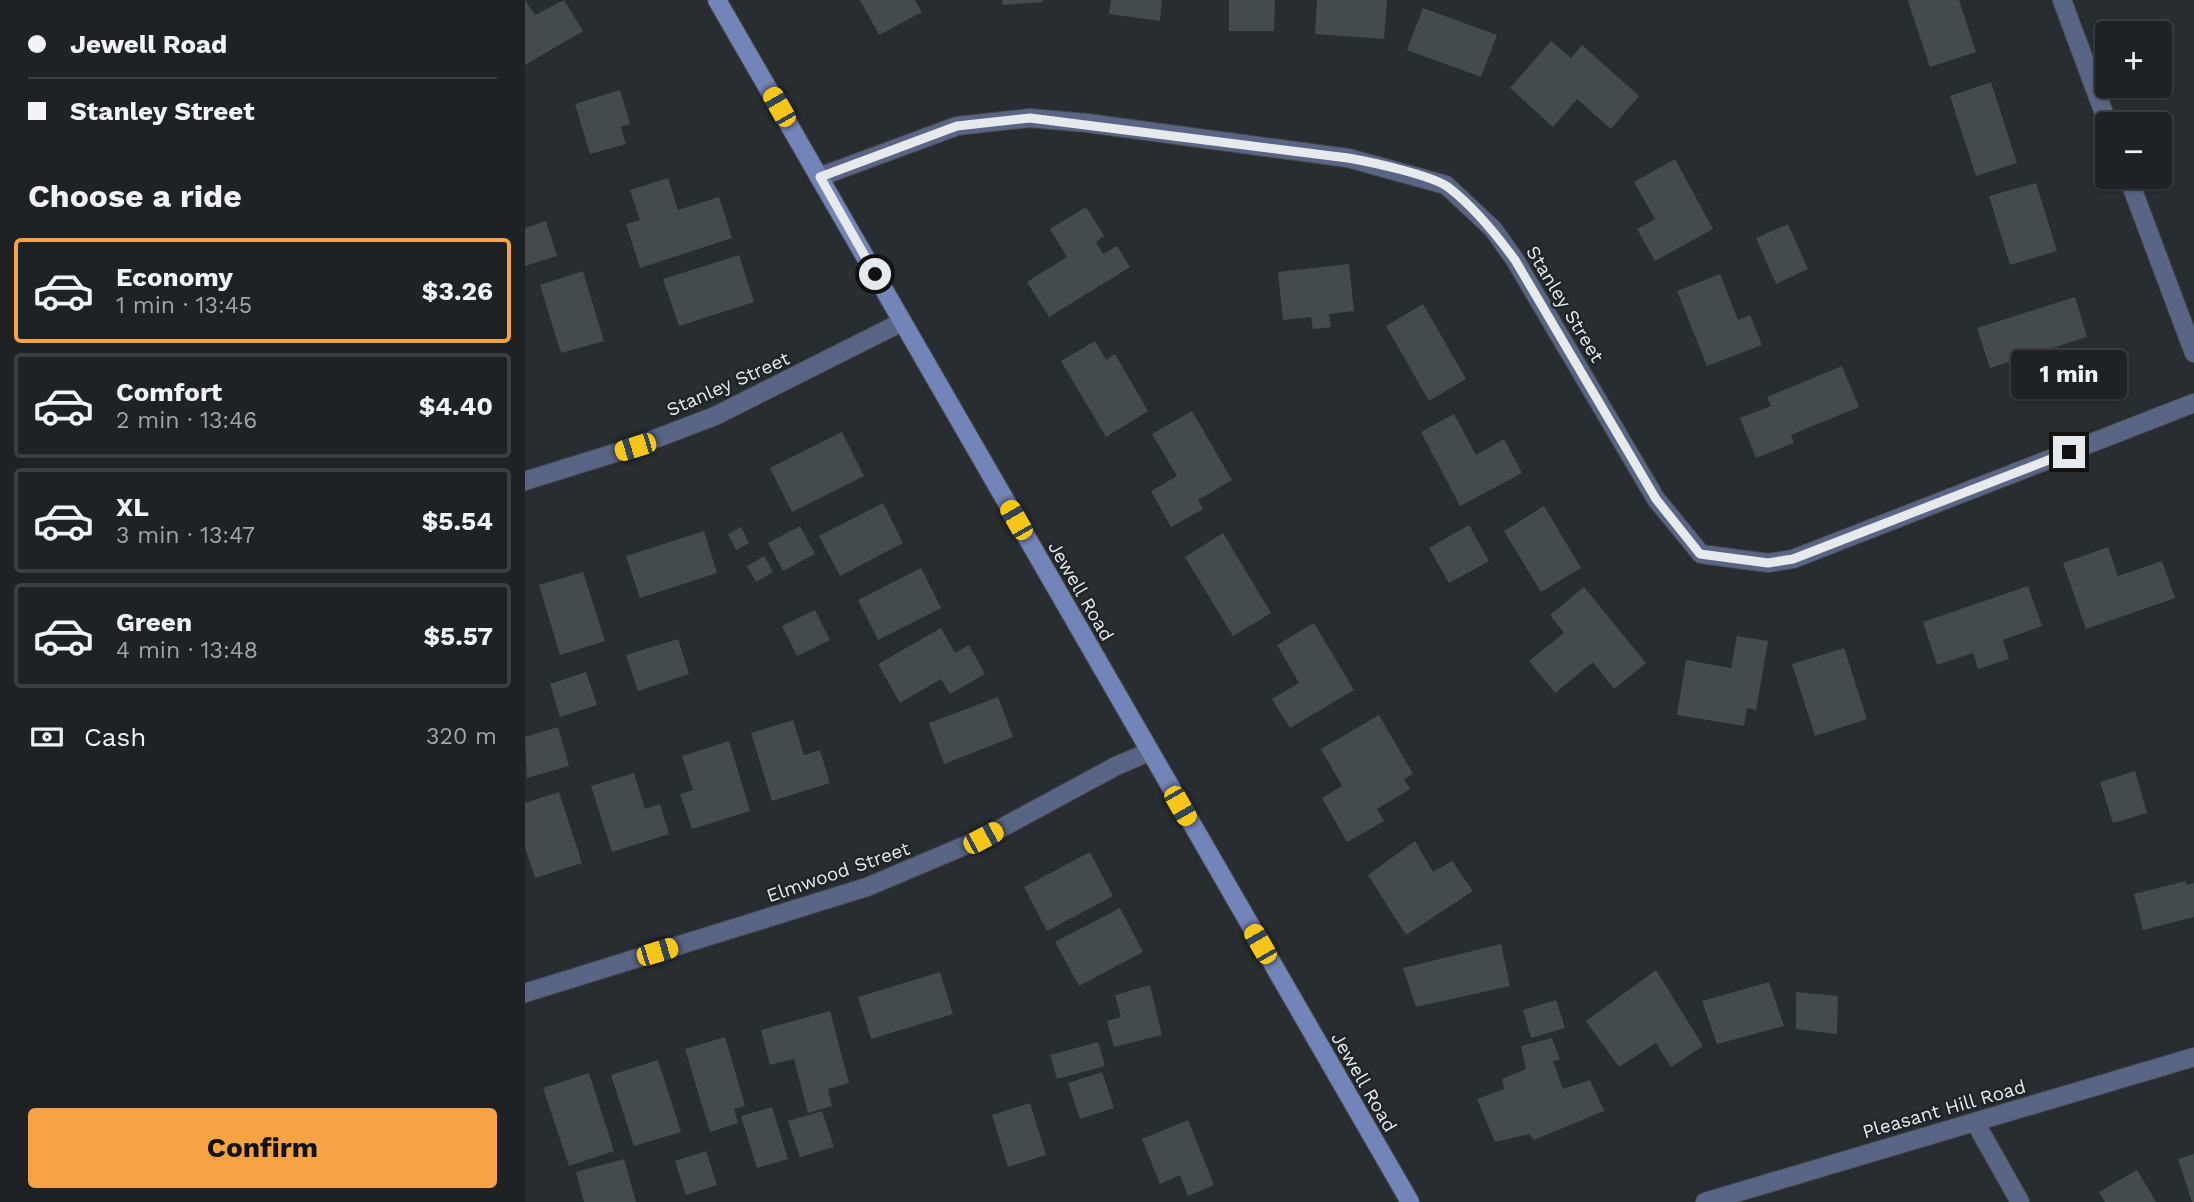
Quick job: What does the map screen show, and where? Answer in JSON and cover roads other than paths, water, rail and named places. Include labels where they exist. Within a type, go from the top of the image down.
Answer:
[{"type":"street","name":"Jewell Road","points":[[717,0],[1410,1202]]},
{"type":"street","points":[[2062,0],[2104,112]]},
{"type":"street","name":"Stanley Street","points":[[820,177],[957,126],[1030,118],[1348,158],[1376,163],[1446,186],[1493,229],[1515,260],[1656,499],[1700,554],[1768,563],[1793,559],[2194,403]]},
{"type":"street","points":[[2132,189],[2194,353]]},
{"type":"street","name":"Stanley Street","points":[[525,481],[635,447],[715,416],[902,323]]},
{"type":"street","name":"Elmwood Street","points":[[525,993],[878,883],[983,838],[1116,766],[1149,752]]},
{"type":"street","name":"Pleasant Hill Road","points":[[1705,1202],[2194,1057]]},
{"type":"street","points":[[1975,1122],[2020,1202]]}]
